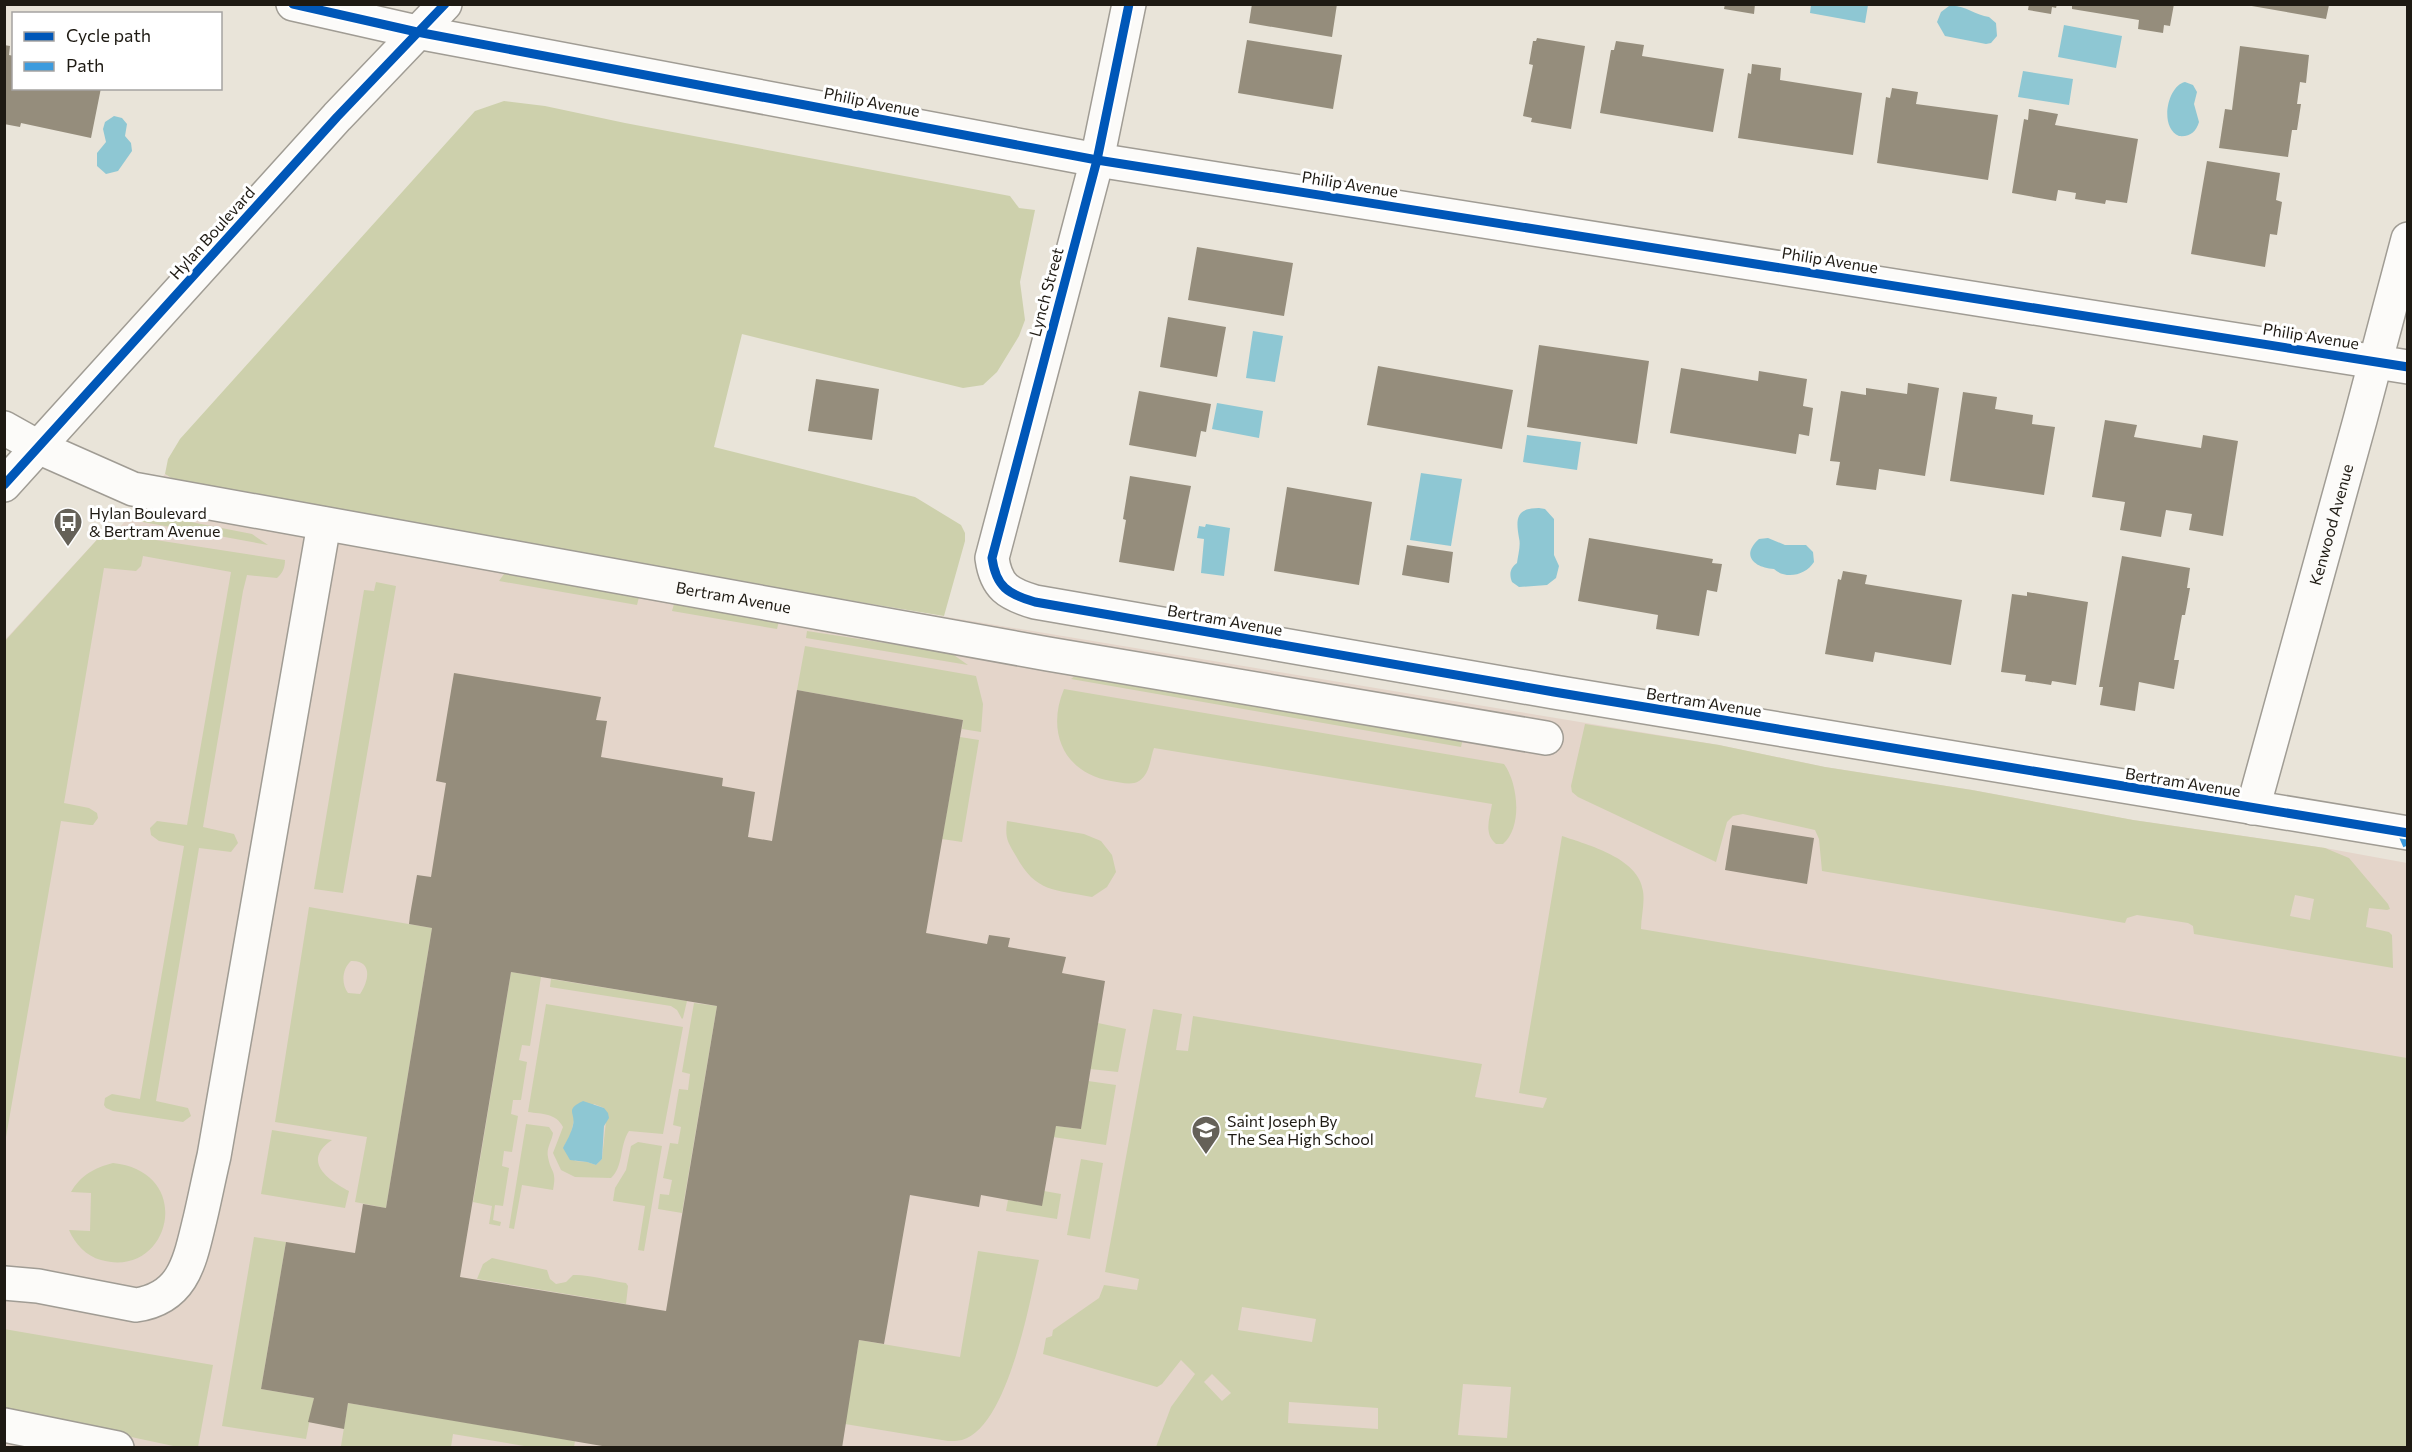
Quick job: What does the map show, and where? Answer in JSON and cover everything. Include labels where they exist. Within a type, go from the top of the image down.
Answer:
[{"type":"street","name":"Philip Avenue","points":[[293,4],[417,32],[1097,160],[2408,367]]},
{"type":"street","name":"Hylan Boulevard","points":[[4,485],[337,117],[445,4]]},
{"type":"street","name":"Lynch Street","points":[[1001,584],[994,574],[992,558],[1097,160],[1129,4]]},
{"type":"street","name":"Kenwood Avenue","points":[[2253,808],[2408,239]]},
{"type":"street","name":"Bertram Avenue","points":[[4,428],[38,447],[133,489],[1038,652],[1546,738]]},
{"type":"street","points":[[4,1283],[38,1286],[136,1305],[159,1299],[178,1282],[191,1259],[214,1156],[324,524]]},
{"type":"street","name":"Bertram Avenue","points":[[1001,584],[1023,599],[1046,604],[2408,833]]},
{"type":"street","points":[[4,1425],[117,1448]]},
{"type":"shaded area","name":"Saint Joseph By The Sea High School","points":[[165,474],[194,492],[1719,745],[1825,767],[1972,790],[2133,820],[2325,848],[2407,863],[2407,1447],[5,1447],[4,641],[104,532],[115,533]]},
{"type":"green space","points":[[504,101],[545,106],[1010,196],[1019,208],[1035,210],[1020,282],[1025,320],[1019,336],[997,372],[983,385],[963,388],[742,334],[714,447],[915,497],[961,525],[965,533],[965,541],[944,616],[194,492],[165,474],[168,459],[180,439],[475,111]]},
{"type":"green space","points":[[135,511],[252,534],[268,545],[132,520]]},
{"type":"green space","points":[[104,532],[285,560],[285,565],[277,578],[247,575],[243,591],[203,827],[234,834],[238,843],[231,852],[199,848],[156,1101],[188,1108],[191,1116],[183,1122],[113,1111],[104,1105],[105,1098],[112,1094],[140,1099],[184,846],[159,841],[151,835],[150,828],[157,821],[187,825],[231,572],[143,556],[141,566],[136,571],[104,568],[64,803],[89,808],[97,813],[98,818],[93,825],[61,821],[5,1143],[5,641]]},
{"type":"green space","points":[[504,574],[639,597],[637,605],[499,581]]},
{"type":"green space","points":[[376,582],[396,586],[343,893],[314,889],[364,590],[374,591]]},
{"type":"green space","points":[[674,604],[779,621],[777,629],[672,611]]},
{"type":"green space","points":[[807,631],[951,653],[968,665],[806,638]]},
{"type":"green space","points":[[805,646],[976,676],[983,704],[981,732],[962,729],[963,720],[797,690]]},
{"type":"green space","points":[[1081,671],[1463,738],[1461,747],[1071,679]]},
{"type":"green space","points":[[1064,689],[1504,764],[1513,782],[1515,793],[1514,827],[1503,844],[1496,844],[1488,830],[1492,804],[1154,748],[1148,770],[1139,781],[1125,783],[1095,777],[1071,760],[1063,748],[1057,720]]},
{"type":"green space","points":[[1585,724],[1719,745],[1825,767],[1972,790],[2133,820],[2325,848],[2349,858],[2388,904],[2390,909],[2387,910],[2369,908],[2366,927],[2389,932],[2392,935],[2393,968],[2194,934],[2193,926],[2188,923],[2137,915],[2127,918],[2125,923],[1822,871],[1819,839],[1815,830],[1743,814],[1733,816],[1727,822],[1716,862],[1578,797],[1572,792],[1571,786]],"holes":[[[2295,895],[2314,899],[2310,920],[2290,916]]]},
{"type":"green space","points":[[960,737],[979,740],[962,842],[942,839]]},
{"type":"green space","points":[[1007,821],[1084,834],[1101,841],[1112,855],[1116,872],[1107,887],[1092,897],[1047,887],[1031,877],[1023,868],[1007,839]]},
{"type":"green space","points":[[1562,836],[1611,855],[1632,870],[1643,891],[1641,929],[2407,1058],[2407,1447],[1156,1447],[1171,1407],[1195,1374],[1181,1360],[1157,1387],[1043,1354],[1046,1338],[1052,1336],[1053,1330],[1099,1298],[1104,1285],[1137,1290],[1139,1279],[1105,1272],[1153,1009],[1182,1014],[1176,1050],[1188,1051],[1193,1016],[1482,1064],[1475,1097],[1543,1108],[1547,1098],[1519,1093]],"holes":[[[1242,1307],[1316,1319],[1312,1342],[1238,1330]],[[1212,1374],[1231,1393],[1222,1401],[1204,1382]],[[1463,1384],[1511,1387],[1507,1438],[1458,1435]],[[1289,1402],[1378,1408],[1378,1429],[1288,1423]]]},
{"type":"green space","points":[[309,907],[432,928],[386,1208],[355,1202],[367,1137],[275,1122]],"holes":[[[351,961],[358,962],[366,968],[367,978],[360,994],[348,993],[344,985],[344,972]]]},
{"type":"green space","points":[[511,972],[541,977],[530,1046],[522,1045],[519,1060],[527,1062],[521,1100],[513,1100],[511,1114],[518,1116],[512,1152],[504,1151],[502,1166],[509,1168],[503,1206],[495,1205],[493,1220],[501,1222],[500,1226],[489,1224],[492,1206],[473,1202]]},
{"type":"green space","points":[[551,979],[687,1001],[682,1019],[677,1010],[671,1006],[550,987]]},
{"type":"green space","points":[[694,1003],[717,1006],[682,1213],[658,1209],[660,1194],[669,1195],[672,1180],[663,1178],[670,1143],[678,1144],[681,1127],[673,1125],[679,1089],[688,1090],[690,1074],[682,1072]]},
{"type":"green space","points":[[546,1004],[683,1027],[663,1134],[629,1131],[618,1168],[611,1178],[575,1177],[561,1170],[553,1153],[563,1127],[553,1117],[528,1112]],"holes":[[[594,1104],[604,1108],[606,1121],[602,1159],[596,1165],[575,1161],[565,1144],[570,1137],[574,1120]]]},
{"type":"green space","points":[[1098,1023],[1126,1029],[1118,1072],[1090,1069]]},
{"type":"green space","points":[[1088,1081],[1116,1085],[1106,1145],[1053,1137],[1056,1126],[1081,1129]]},
{"type":"green space","points":[[526,1124],[549,1127],[553,1133],[548,1154],[554,1183],[553,1190],[522,1185],[514,1229],[509,1228]]},
{"type":"green space","points":[[272,1130],[332,1140],[323,1148],[318,1162],[326,1176],[349,1191],[345,1208],[261,1194]]},
{"type":"green space","points":[[638,1142],[662,1146],[644,1251],[638,1250],[645,1206],[613,1201],[615,1188],[626,1170],[631,1146]]},
{"type":"green space","points":[[1081,1159],[1103,1163],[1090,1239],[1067,1235]]},
{"type":"green space","points":[[113,1163],[139,1171],[156,1185],[164,1203],[164,1222],[157,1240],[144,1255],[125,1262],[101,1260],[91,1256],[78,1245],[69,1230],[90,1231],[91,1193],[71,1192],[89,1173]]},
{"type":"green space","points":[[1044,1191],[1061,1194],[1057,1219],[1006,1211],[1008,1200],[1041,1205]]},
{"type":"green space","points":[[254,1237],[286,1242],[261,1389],[314,1398],[306,1439],[222,1426]]},
{"type":"green space","points":[[978,1251],[1039,1260],[1023,1332],[1004,1388],[992,1412],[978,1430],[957,1441],[845,1424],[859,1340],[960,1357]]},
{"type":"green space","points":[[492,1258],[547,1270],[550,1279],[556,1284],[566,1282],[573,1275],[626,1283],[628,1286],[626,1304],[477,1279],[483,1264]]},
{"type":"green space","points":[[4,1329],[213,1365],[198,1447],[178,1447],[5,1410]]},
{"type":"green space","points":[[348,1403],[575,1441],[574,1447],[530,1447],[453,1434],[451,1447],[341,1446]]},
{"type":"water","points":[[1811,4],[1868,5],[1865,23],[1810,13]]},
{"type":"water","points":[[1949,6],[1989,17],[1996,23],[1997,36],[1991,43],[1986,44],[1945,36],[1937,22],[1941,12]]},
{"type":"water","points":[[2064,25],[2122,36],[2116,68],[2058,57]]},
{"type":"water","points":[[2023,71],[2073,79],[2069,105],[2018,97]]},
{"type":"water","points":[[2185,82],[2193,85],[2197,92],[2194,104],[2199,122],[2192,133],[2179,136],[2173,132],[2167,116],[2174,91]]},
{"type":"water","points":[[114,116],[122,118],[127,124],[125,136],[131,143],[132,151],[118,171],[106,174],[97,166],[97,153],[106,142],[103,129],[105,122]]},
{"type":"water","points":[[1253,331],[1283,336],[1275,382],[1246,378]]},
{"type":"water","points":[[1217,403],[1263,411],[1259,438],[1212,429]]},
{"type":"water","points":[[1527,435],[1581,442],[1577,470],[1523,462]]},
{"type":"water","points":[[1421,473],[1462,479],[1451,546],[1410,540]]},
{"type":"water","points":[[1545,509],[1554,519],[1554,555],[1559,566],[1556,578],[1547,585],[1519,587],[1512,582],[1510,574],[1517,563],[1520,541],[1519,516],[1525,510]]},
{"type":"water","points":[[1206,524],[1230,528],[1224,576],[1201,573],[1204,539],[1197,538],[1199,526],[1205,527]]},
{"type":"water","points":[[1768,538],[1785,545],[1806,545],[1813,552],[1814,562],[1806,570],[1795,575],[1784,574],[1756,564],[1750,556],[1753,545],[1759,539]]},
{"type":"water","points":[[583,1101],[604,1108],[608,1113],[609,1118],[604,1126],[602,1159],[596,1165],[570,1160],[563,1148],[574,1121],[572,1109]]},
{"type":"building","points":[[1252,4],[1337,4],[1332,37],[1249,23]]},
{"type":"building","points":[[1725,4],[1755,4],[1754,14],[1724,9]]},
{"type":"building","points":[[2029,4],[2057,4],[2056,8],[2052,7],[2051,14],[2028,10]]},
{"type":"building","points":[[2072,4],[2174,4],[2170,26],[2164,25],[2163,33],[2138,29],[2139,20],[2072,9]]},
{"type":"building","points":[[2246,5],[2329,5],[2326,19]]},
{"type":"building","points":[[1537,38],[1585,46],[1571,129],[1531,122],[1532,118],[1523,116],[1533,65],[1529,64],[1533,41]]},
{"type":"building","points":[[1247,40],[1342,55],[1333,109],[1238,93]]},
{"type":"building","points":[[1616,41],[1644,45],[1642,56],[1724,69],[1713,132],[1600,113],[1611,50],[1614,50]]},
{"type":"building","points":[[4,45],[10,46],[9,55],[12,56],[12,90],[101,90],[91,138],[21,123],[20,127],[4,124]]},
{"type":"building","points":[[2240,46],[2309,55],[2306,83],[2300,82],[2297,104],[2301,104],[2297,130],[2292,130],[2288,157],[2219,148],[2225,109],[2232,110]]},
{"type":"building","points":[[1752,64],[1781,68],[1780,80],[1862,93],[1853,155],[1738,138],[1748,73],[1751,74]]},
{"type":"building","points":[[1892,88],[1918,92],[1916,104],[1998,115],[1988,180],[1877,163],[1886,97],[1890,98]]},
{"type":"building","points":[[2029,109],[2058,114],[2055,125],[2138,139],[2127,203],[2106,200],[2105,204],[2075,199],[2076,193],[2058,190],[2056,201],[2012,193],[2024,119],[2028,120]]},
{"type":"building","points":[[2207,161],[2280,173],[2276,200],[2282,202],[2277,235],[2270,234],[2265,267],[2191,254]]},
{"type":"building","points":[[1197,247],[1293,263],[1284,316],[1188,300]]},
{"type":"building","points":[[1168,317],[1226,327],[1217,377],[1160,367]]},
{"type":"building","points":[[1539,345],[1649,361],[1637,444],[1527,427]]},
{"type":"building","points":[[1378,366],[1513,390],[1502,449],[1367,425]]},
{"type":"building","points":[[1681,368],[1758,381],[1759,371],[1807,379],[1803,406],[1813,408],[1809,436],[1799,434],[1796,454],[1670,433]]},
{"type":"building","points":[[816,379],[879,389],[872,440],[808,431]]},
{"type":"building","points":[[1908,383],[1939,388],[1925,476],[1879,469],[1876,490],[1836,485],[1840,462],[1830,461],[1841,391],[1866,395],[1866,388],[1907,394]]},
{"type":"building","points":[[1139,391],[1211,404],[1206,432],[1201,431],[1196,457],[1129,445]]},
{"type":"building","points":[[1963,392],[1997,397],[1995,409],[2033,415],[2032,424],[2055,427],[2044,495],[1950,481]]},
{"type":"building","points":[[2105,420],[2137,425],[2134,437],[2201,448],[2203,435],[2238,441],[2223,536],[2189,530],[2192,514],[2166,510],[2161,537],[2120,530],[2125,502],[2092,497]]},
{"type":"building","points":[[1130,476],[1191,486],[1174,571],[1119,562]]},
{"type":"building","points":[[1287,487],[1372,502],[1359,585],[1274,571]]},
{"type":"building","points":[[1589,538],[1713,559],[1712,563],[1722,564],[1717,592],[1707,590],[1699,636],[1656,629],[1658,615],[1578,601]]},
{"type":"building","points":[[1407,545],[1453,552],[1449,583],[1402,575]]},
{"type":"building","points":[[2122,556],[2190,568],[2187,588],[2190,588],[2185,615],[2182,615],[2174,660],[2179,660],[2174,689],[2139,682],[2135,711],[2100,705],[2103,687],[2099,687]]},
{"type":"building","points":[[1843,571],[1867,575],[1865,584],[1962,600],[1951,665],[1875,652],[1873,662],[1825,654],[1838,579],[1841,580]]},
{"type":"building","points":[[2027,592],[2088,602],[2076,685],[2052,681],[2051,685],[2025,681],[2026,675],[2001,672],[2012,594],[2027,596]]},
{"type":"building","points":[[454,673],[601,697],[596,720],[607,721],[601,757],[723,778],[722,786],[755,792],[748,837],[772,841],[797,690],[963,720],[926,933],[987,944],[989,935],[1010,938],[1008,947],[1066,957],[1062,973],[1105,981],[1081,1129],[1056,1126],[1042,1206],[981,1195],[979,1207],[910,1195],[884,1344],[859,1340],[842,1448],[614,1448],[348,1403],[344,1429],[308,1422],[314,1398],[261,1389],[286,1242],[355,1253],[363,1204],[386,1208],[432,928],[409,924],[417,875],[431,877],[446,783],[436,781]],"holes":[[[511,972],[717,1006],[666,1311],[460,1277]]]},
{"type":"building","points":[[1732,825],[1814,838],[1807,884],[1725,870]]},
{"type":"marked path","points":[[2401,832],[2408,848]]},
{"type":"cycle path","points":[[293,4],[417,32],[1097,160],[2408,367]]},
{"type":"cycle path","points":[[4,485],[337,117],[445,4]]},
{"type":"cycle path","points":[[1129,4],[1097,160],[992,558],[1000,583],[1017,596],[1035,602],[1554,692],[2408,833]]},
{"type":"place","name":"Hylan Boulevard & Bertram Avenue","points":[[68,548]]},
{"type":"place","name":"Saint Joseph By The Sea High School","points":[[1206,1156]]}]
